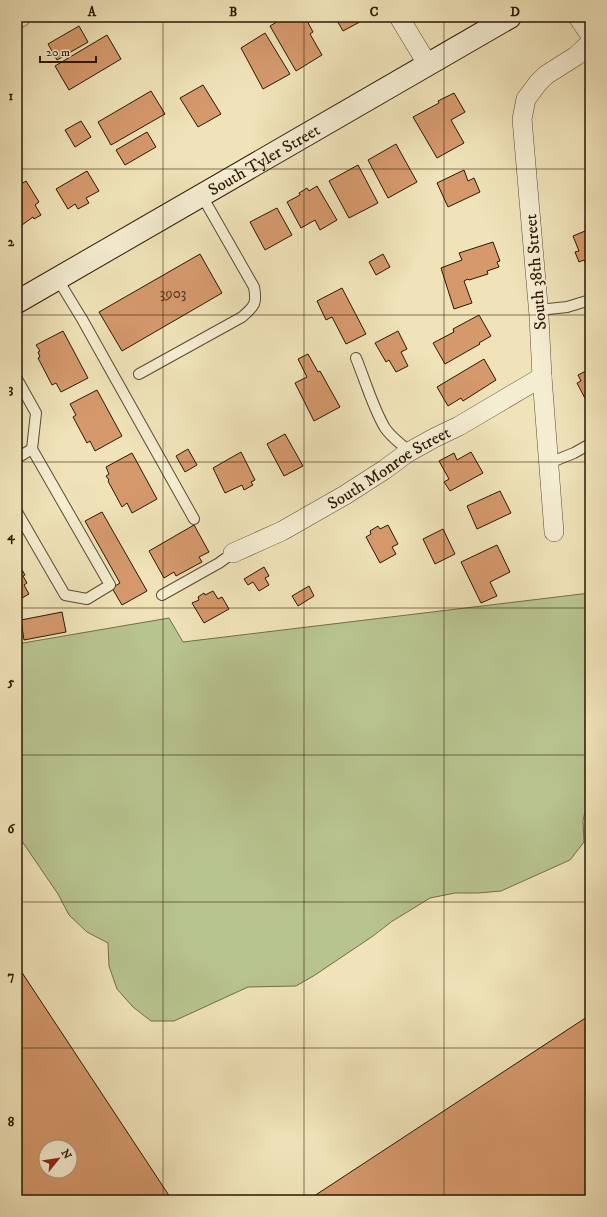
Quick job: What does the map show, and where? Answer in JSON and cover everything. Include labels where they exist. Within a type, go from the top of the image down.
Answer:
[{"type":"main road","name":"South Tyler Street","points":[[17,302],[510,17]]},
{"type":"street","points":[[17,19],[21,17]]},
{"type":"street","points":[[399,17],[428,65]]},
{"type":"street","points":[[578,17],[590,35]]},
{"type":"street","name":"South 38th Street","points":[[554,532],[542,377],[539,310],[522,135],[522,119],[526,99],[538,83],[546,75],[576,56],[590,43]]},
{"type":"street","name":"South Monroe Street","points":[[233,553],[282,531],[345,495],[410,452],[459,426],[542,377]]},
{"type":"lane","points":[[139,374],[242,317],[252,309],[256,298],[254,287],[202,196]]},
{"type":"lane","points":[[58,278],[194,518]]},
{"type":"lane","points":[[539,310],[567,307],[590,300]]},
{"type":"lane","points":[[356,358],[378,413],[386,428],[394,438],[410,452]]},
{"type":"lane","points":[[17,379],[36,413],[32,449],[110,585],[87,599],[65,595],[17,512]]},
{"type":"lane","points":[[549,463],[574,453],[590,444]]},
{"type":"lane","points":[[17,458],[32,449]]},
{"type":"lane","points":[[162,594],[219,563],[233,553]]},
{"type":"green space","points":[[590,593],[590,793],[583,820],[584,842],[570,860],[501,891],[455,893],[430,898],[391,922],[373,936],[296,986],[248,987],[174,1021],[151,1021],[133,1007],[117,989],[109,966],[108,943],[87,932],[69,915],[58,894],[17,834],[17,644],[169,618],[183,642]]},
{"type":"building","points":[[285,17],[305,17],[313,32],[310,34],[322,55],[296,71],[270,26]]},
{"type":"building","points":[[335,17],[369,17],[343,31]]},
{"type":"building","points":[[79,26],[88,42],[57,60],[48,44]]},
{"type":"building","points":[[265,33],[290,74],[263,89],[241,48]]},
{"type":"building","points":[[107,35],[121,59],[69,90],[55,66]]},
{"type":"building","points":[[203,85],[221,114],[198,127],[180,98]]},
{"type":"building","points":[[151,91],[165,114],[111,145],[98,122]]},
{"type":"building","points":[[454,93],[465,112],[451,120],[464,143],[437,158],[413,117]]},
{"type":"building","points":[[81,121],[91,137],[75,147],[65,130]]},
{"type":"building","points":[[147,132],[156,147],[125,165],[116,150]]},
{"type":"building","points":[[396,144],[417,182],[388,198],[368,160]]},
{"type":"building","points":[[358,165],[378,203],[349,218],[329,181]]},
{"type":"building","points":[[464,170],[468,181],[474,178],[480,192],[448,207],[437,183]]},
{"type":"building","points":[[87,171],[99,191],[86,198],[89,203],[78,209],[75,204],[68,209],[56,189]]},
{"type":"building","points":[[21,180],[23,183],[26,181],[39,202],[35,205],[41,215],[34,219],[33,217],[22,225],[17,217],[17,182]]},
{"type":"building","points":[[317,186],[337,220],[320,230],[315,220],[301,228],[287,202],[300,195],[299,193],[307,188],[309,191]]},
{"type":"building","points":[[277,208],[292,235],[265,250],[250,222]]},
{"type":"building","points":[[585,231],[588,238],[590,237],[590,263],[586,265],[584,260],[579,262],[575,252],[579,251],[573,236]]},
{"type":"building","points":[[493,242],[500,261],[497,262],[499,267],[487,271],[488,274],[464,281],[472,303],[454,309],[441,268],[462,260],[459,253]]},
{"type":"building","points":[[200,254],[222,293],[122,351],[99,312]]},
{"type":"building","points":[[383,254],[390,267],[376,275],[369,262]]},
{"type":"building","points":[[342,288],[366,334],[346,344],[332,317],[326,320],[317,301]]},
{"type":"building","points":[[479,315],[491,336],[445,364],[433,343],[454,332],[453,329]]},
{"type":"building","points":[[63,331],[88,378],[61,392],[56,383],[52,385],[38,358],[40,357],[38,352],[40,351],[36,345]]},
{"type":"building","points":[[398,331],[407,349],[401,352],[408,366],[396,372],[389,360],[386,362],[375,343]]},
{"type":"building","points":[[308,354],[318,372],[320,371],[340,407],[314,421],[295,383],[307,377],[298,359]]},
{"type":"building","points":[[484,359],[496,380],[463,401],[461,398],[448,406],[437,387]]},
{"type":"building","points":[[590,369],[590,408],[577,383],[581,381],[578,375]]},
{"type":"building","points":[[97,390],[122,436],[95,451],[90,441],[87,443],[73,417],[76,415],[70,404]]},
{"type":"building","points":[[285,434],[303,466],[284,476],[267,444]]},
{"type":"building","points":[[188,449],[197,465],[185,472],[176,456]]},
{"type":"building","points":[[241,452],[255,480],[251,482],[253,485],[244,490],[242,485],[225,493],[213,468]]},
{"type":"building","points":[[471,452],[483,473],[450,491],[444,482],[449,479],[439,461],[454,453],[457,460]]},
{"type":"building","points":[[132,453],[157,499],[132,513],[127,503],[122,507],[106,476],[109,474],[106,467]]},
{"type":"building","points":[[500,491],[511,513],[477,529],[467,506]]},
{"type":"building","points":[[102,512],[147,591],[122,605],[112,588],[120,583],[85,521]]},
{"type":"building","points":[[194,525],[209,552],[199,557],[202,562],[176,576],[174,572],[164,578],[149,551]]},
{"type":"building","points":[[388,525],[398,544],[392,547],[396,554],[380,563],[366,537],[371,534],[370,531],[378,526],[380,529]]},
{"type":"building","points":[[443,529],[455,554],[435,564],[423,539]]},
{"type":"building","points":[[497,545],[510,572],[490,582],[497,596],[481,603],[461,562]]},
{"type":"building","points":[[17,561],[25,575],[23,576],[27,583],[24,585],[29,594],[17,601]]},
{"type":"building","points":[[264,567],[269,576],[265,578],[269,585],[259,591],[253,582],[248,585],[244,579]]},
{"type":"building","points":[[309,586],[314,596],[298,606],[292,596]]},
{"type":"building","points":[[213,591],[218,599],[222,597],[229,609],[204,623],[192,603],[199,600],[198,597],[204,593],[205,595]]},
{"type":"building","points":[[62,612],[66,632],[24,640],[21,620]]},
{"type":"building","points":[[17,965],[172,1200],[17,1200]]},
{"type":"building","points":[[590,1015],[590,1200],[308,1200]]}]
